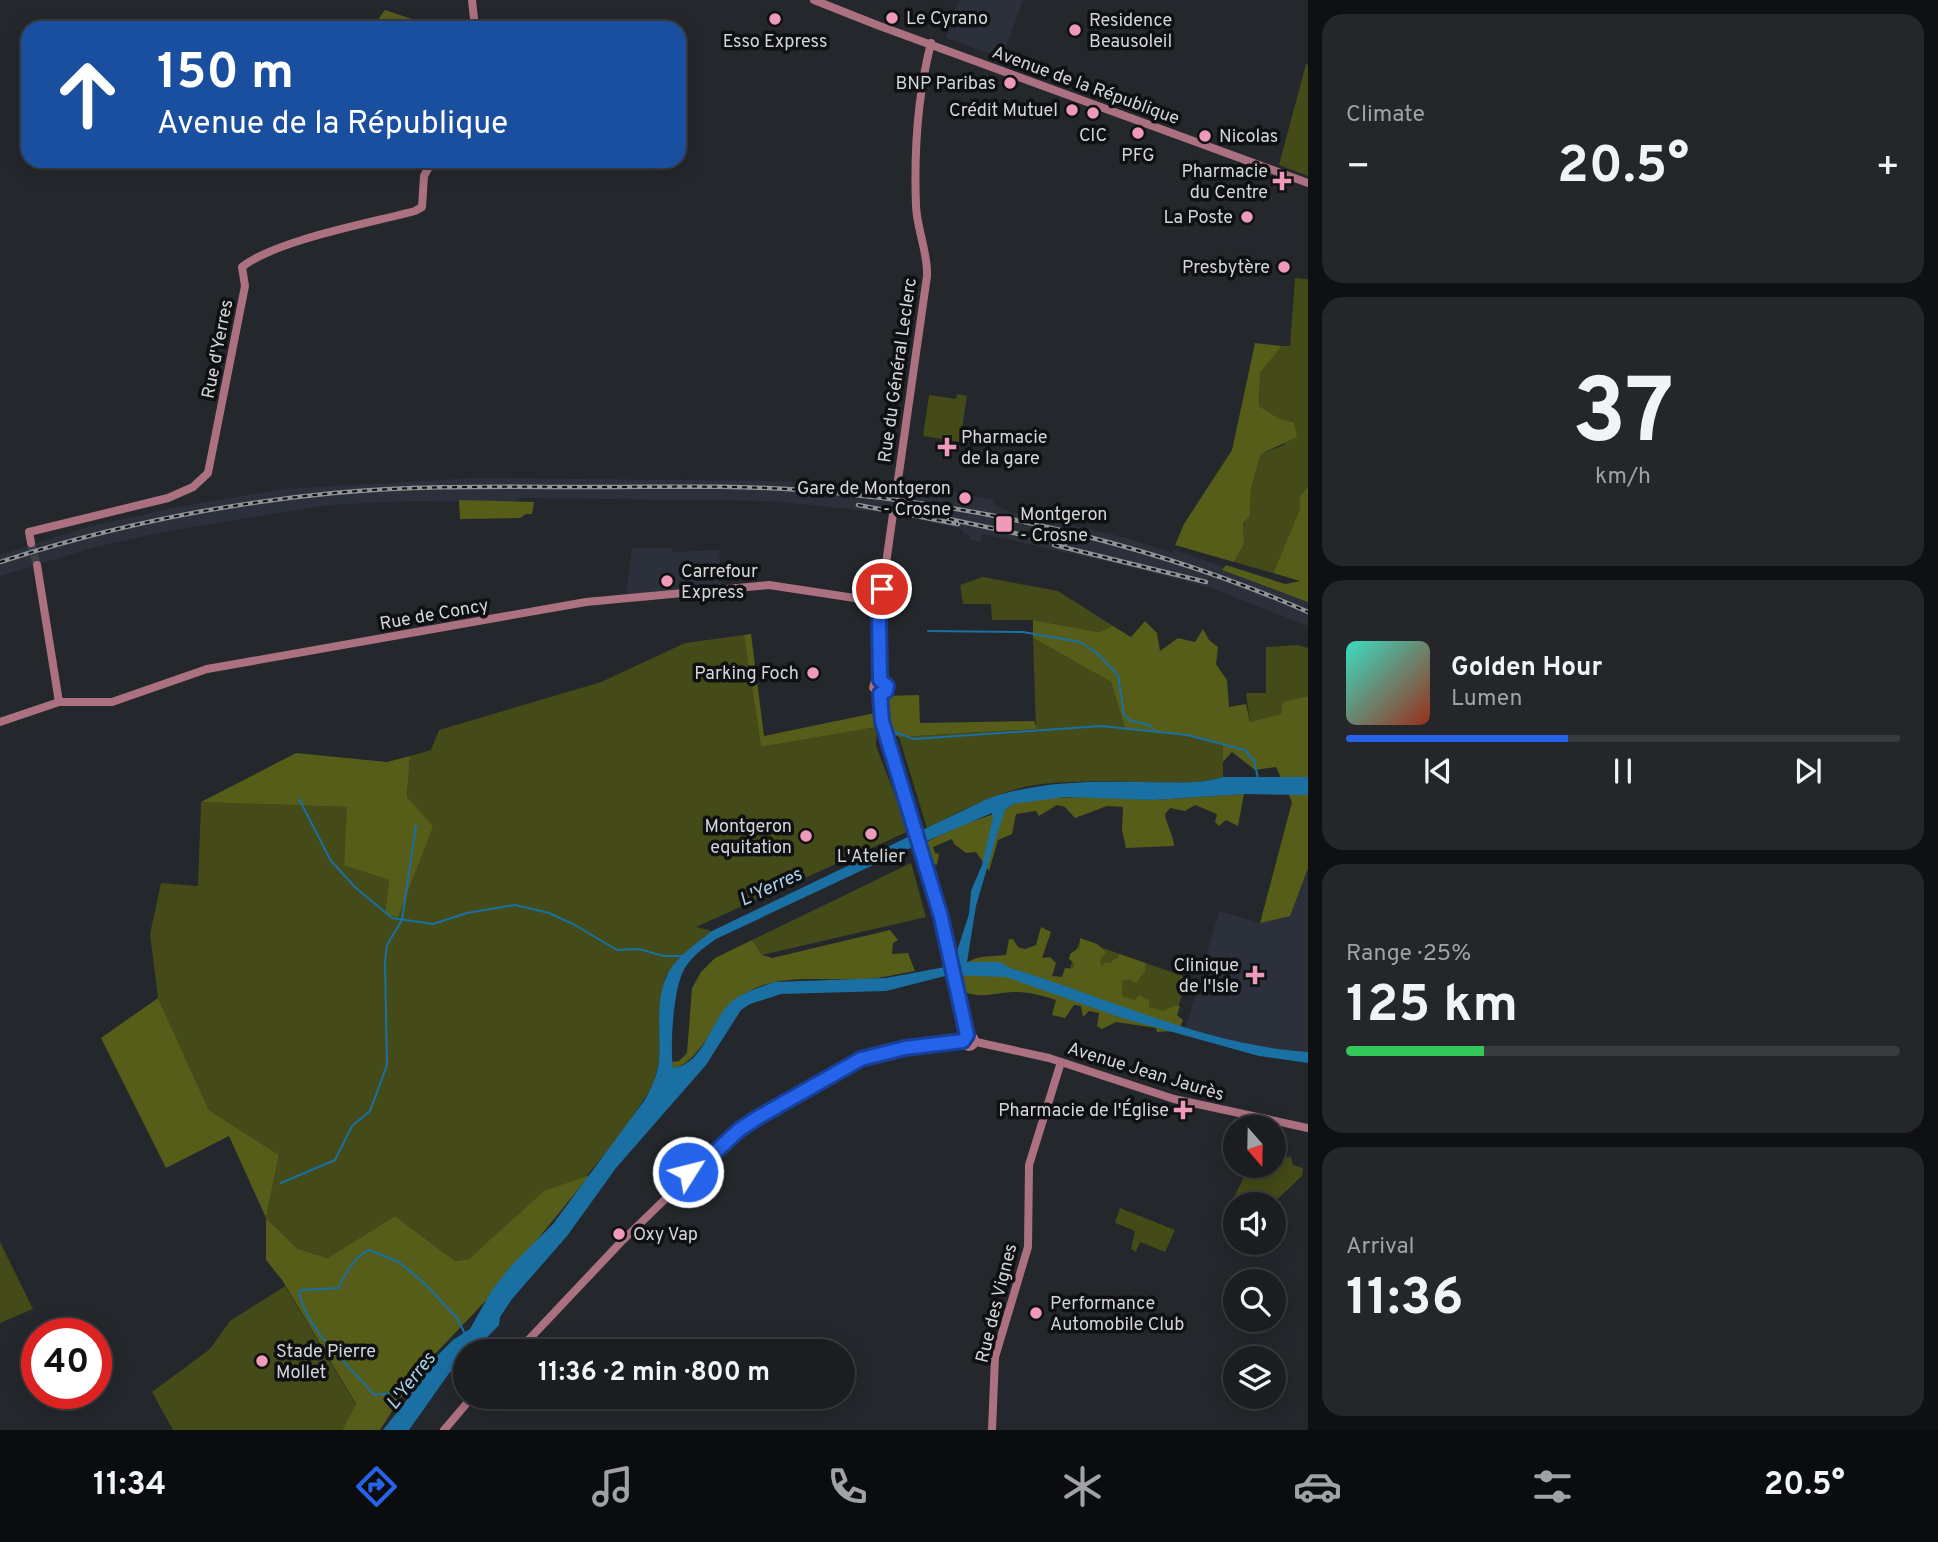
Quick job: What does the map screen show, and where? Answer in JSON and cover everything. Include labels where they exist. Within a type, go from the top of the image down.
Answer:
[{"type":"street","points":[[472,0],[474,21]]},
{"type":"street","name":"Avenue de la République","points":[[814,0],[1308,183]]},
{"type":"street","name":"Rue du Général Leclerc","points":[[896,494],[927,276],[927,263],[916,210],[916,191],[921,102],[931,43]]},
{"type":"street","name":"Rue d'Yerres","points":[[31,543],[29,532],[168,498],[193,487],[208,473],[245,286],[242,267],[256,256],[304,240],[415,211],[422,207],[424,176],[428,168]]},
{"type":"street","points":[[529,1339],[688,1176],[698,1178],[701,1174],[698,1168],[739,1130],[803,1090],[876,1054],[965,1038],[941,917],[882,721],[880,694],[873,688],[875,681],[880,680],[881,602],[893,514]]},
{"type":"street","points":[[37,565],[59,702]]},
{"type":"street","name":"Rue de Concy","points":[[0,722],[59,702],[112,702],[207,669],[586,602],[769,585],[881,602]]},
{"type":"street","name":"Avenue Jean Jaurès","points":[[965,1038],[968,1048],[976,1042],[1062,1062],[1174,1099],[1308,1128]]},
{"type":"street","name":"Rue des Vignes","points":[[992,1430],[995,1357],[1028,1247],[1029,1165],[1062,1062]]},
{"type":"street","points":[[444,1430],[463,1409]]},
{"type":"shaded area","points":[[959,0],[1023,0],[1002,58],[946,38]]},
{"type":"shaded area","points":[[475,478],[780,481],[860,486],[931,498],[945,496],[946,490],[994,500],[993,504],[1011,512],[1123,537],[1171,552],[1175,550],[1270,583],[1308,598],[1308,626],[1211,588],[1117,564],[983,534],[981,542],[969,540],[970,535],[962,533],[963,530],[896,514],[770,501],[523,498],[513,502],[411,501],[328,505],[167,531],[92,548],[0,576],[0,555],[91,526],[183,506],[283,489]]},
{"type":"shaded area","points":[[632,548],[671,548],[672,552],[719,550],[722,586],[629,595],[626,593]]},
{"type":"shaded area","name":"Clinique de l'Isle","points":[[1308,798],[1308,1052],[1233,1041],[1186,1028],[1219,911],[1260,923],[1300,799]]},
{"type":"green space","points":[[385,10],[418,21],[377,21]]},
{"type":"green space","points":[[1306,64],[1308,65],[1308,176],[1279,165]]},
{"type":"green space","points":[[1295,278],[1308,279],[1308,486],[1300,496],[1300,509],[1273,573],[1234,562],[1244,544],[1243,523],[1250,516],[1251,488],[1261,454],[1284,445],[1294,422],[1280,419],[1259,406],[1260,373],[1282,346],[1290,346]]},
{"type":"green space","points":[[1255,343],[1282,346],[1260,373],[1259,406],[1280,419],[1294,422],[1297,437],[1261,454],[1251,488],[1250,516],[1243,523],[1244,544],[1234,562],[1175,545],[1184,524],[1232,450]]},
{"type":"green space","points":[[957,394],[967,396],[960,442],[923,436],[929,395],[956,399]]},
{"type":"green space","points":[[1308,486],[1308,602],[1222,570],[1226,565],[1285,584],[1300,581],[1273,573],[1300,509],[1300,496]]},
{"type":"green space","points":[[459,500],[534,502],[532,514],[520,518],[460,519]]},
{"type":"green space","points":[[983,577],[1058,591],[1113,626],[1099,632],[1033,620],[992,620],[991,604],[963,604],[960,585]]},
{"type":"green space","points":[[1033,620],[1099,632],[1113,626],[1131,637],[1145,621],[1157,633],[1160,651],[1178,638],[1195,642],[1203,629],[1209,640],[1218,647],[1216,664],[1227,680],[1229,707],[1246,704],[1250,722],[1281,714],[1283,702],[1308,696],[1308,868],[1290,916],[1260,923],[1292,802],[1276,767],[1255,770],[1232,752],[1223,762],[1223,745],[1187,735],[1125,728],[1111,682],[1033,638]]},
{"type":"green space","points":[[751,634],[764,736],[875,713],[877,727],[761,747],[744,635]]},
{"type":"green space","points":[[744,635],[761,747],[877,727],[876,746],[909,831],[696,927],[712,931],[684,955],[666,976],[660,1005],[659,1060],[654,1084],[620,1136],[584,1179],[490,1241],[469,1259],[455,1261],[395,1216],[329,1258],[298,1249],[266,1218],[279,1155],[209,1110],[158,998],[150,934],[161,883],[198,886],[201,802],[348,807],[344,864],[389,880],[385,913],[407,797],[410,756],[431,750],[439,730],[601,682],[685,643]]},
{"type":"green space","points":[[1033,638],[1111,682],[1125,728],[1187,735],[1223,745],[1223,777],[1174,783],[1086,782],[1035,785],[1003,793],[927,828],[899,737],[1036,729]]},
{"type":"green space","points":[[1298,645],[1308,648],[1308,696],[1284,702],[1281,714],[1250,722],[1246,693],[1266,693],[1266,647]]},
{"type":"green space","points":[[919,695],[920,723],[1034,721],[1037,729],[899,737],[892,733],[887,696]]},
{"type":"green space","points":[[296,753],[387,762],[410,756],[407,797],[433,826],[398,917],[385,914],[389,880],[344,865],[347,807],[201,802]]},
{"type":"green space","points":[[1244,794],[1238,826],[1226,820],[1219,826],[1215,822],[1217,814],[1195,805],[1185,811],[1170,808],[1165,814],[1174,846],[1126,848],[1122,830],[1123,807],[1107,806],[1075,818],[1065,807],[1057,805],[1039,816],[1036,811],[1016,814],[1012,834],[998,840],[989,871],[976,852],[966,853],[954,844],[952,839],[933,847],[935,853],[939,854],[937,865],[932,864],[926,842],[962,825],[1005,810],[1013,804],[1043,798],[1154,800]]},
{"type":"green space","points":[[911,863],[926,917],[762,955],[752,940]]},
{"type":"green space","points":[[1041,927],[1051,932],[1042,958],[1050,957],[1056,963],[1052,976],[1062,977],[1065,968],[1073,969],[1074,963],[1069,959],[1070,954],[1080,947],[1080,938],[1097,944],[1106,952],[1100,960],[1102,967],[1105,962],[1111,963],[1117,959],[1119,954],[1145,963],[1145,971],[1136,983],[1129,979],[1122,981],[1122,996],[1135,1000],[1139,995],[1149,1000],[1149,1007],[1163,1011],[1180,1006],[1177,1015],[1183,1020],[1180,1027],[1175,1031],[1157,1032],[1156,1028],[1116,1022],[1102,1029],[1097,1026],[1099,1013],[1089,1011],[1083,1017],[1081,1006],[1074,1005],[1065,1018],[1052,1015],[1056,1000],[1027,993],[975,995],[962,990],[958,972],[968,962],[1006,955],[1009,939],[1013,939],[1018,947],[1025,949],[1036,945]]},
{"type":"green space","points":[[890,930],[898,940],[893,943],[892,954],[908,953],[915,971],[869,979],[787,980],[759,987],[736,1001],[691,1058],[673,1068],[672,1062],[679,1061],[687,1053],[692,988],[701,972],[715,958],[752,940],[762,955],[772,958]]},
{"type":"green space","points":[[1080,940],[1183,976],[1185,982],[1174,1024],[1064,984]]},
{"type":"green space","points":[[158,998],[209,1110],[279,1155],[266,1218],[229,1136],[166,1168],[101,1038]]},
{"type":"green space","points":[[1286,1157],[1291,1157],[1293,1165],[1303,1168],[1302,1176],[1285,1192],[1236,1192],[1244,1178],[1286,1178]]},
{"type":"green space","points":[[590,1175],[497,1289],[416,1374],[380,1430],[342,1430],[356,1404],[282,1280],[266,1260],[266,1218],[298,1249],[328,1258],[395,1216],[455,1261],[469,1259],[544,1191]]},
{"type":"green space","points":[[1120,1208],[1175,1230],[1165,1252],[1140,1242],[1136,1252],[1131,1249],[1135,1231],[1115,1223]]},
{"type":"green space","points":[[0,1242],[33,1309],[0,1323]]},
{"type":"green space","name":"Stade Pierre Mollet","points":[[285,1286],[356,1405],[342,1430],[173,1430],[152,1392],[210,1349],[230,1321]]},
{"type":"water","points":[[1223,777],[1308,777],[1308,795],[1244,794],[1154,800],[1065,797],[1013,804],[1005,810],[976,906],[967,962],[999,962],[1194,1030],[1269,1048],[1308,1052],[1308,1063],[1259,1056],[1122,1018],[1006,977],[949,975],[886,991],[781,994],[750,1004],[741,1010],[706,1065],[616,1168],[567,1236],[512,1299],[500,1317],[499,1325],[486,1339],[455,1339],[470,1329],[492,1290],[511,1266],[553,1224],[644,1101],[654,1082],[658,1066],[659,1008],[666,978],[680,958],[712,931],[987,799],[1006,793],[1063,783],[1203,781]],"holes":[[[992,813],[982,865],[971,891],[969,914],[958,948],[956,965],[886,978],[775,982],[757,988],[730,1003],[692,1059],[673,1068],[673,1021],[679,983],[688,963],[716,939],[901,852]]]},
{"type":"water","points":[[453,1340],[453,1371],[409,1430],[383,1430],[410,1396],[421,1372]]},
{"type":"waterway","points":[[928,631],[1023,632],[1080,642],[1097,653],[1118,675],[1124,715],[1131,721],[1150,725],[1153,729]]},
{"type":"waterway","points":[[889,722],[894,732],[914,739],[1101,726],[1187,735],[1245,750],[1254,761],[1258,778]]},
{"type":"waterway","points":[[299,799],[331,861],[356,888],[392,918],[433,924],[467,913],[515,905],[549,913],[617,950],[639,949],[663,956],[685,956]]},
{"type":"waterway","points":[[281,1183],[335,1160],[352,1126],[370,1111],[387,1065],[387,945],[402,920],[416,825]]},
{"type":"waterway","name":"L'Yerres","points":[[404,1404],[391,1393],[374,1395],[330,1347],[311,1322],[299,1293],[301,1290],[339,1288],[351,1266],[369,1250],[399,1262],[424,1283],[457,1318],[465,1334]]},
{"type":"tunnel","points":[[893,514],[896,494]]},
{"type":"tunnel","points":[[31,543],[37,565]]},
{"type":"railway","points":[[0,562],[165,518],[334,493],[464,487],[750,487],[866,496],[931,505],[1060,530],[1187,566],[1308,612]]},
{"type":"railway","points":[[858,505],[958,524]]},
{"type":"railway","points":[[949,519],[1065,544]]},
{"type":"railway","points":[[1054,545],[1206,582]]},
{"type":"place","name":"Le Cyrano","points":[[892,18]]},
{"type":"place","name":"Esso Express","points":[[775,19]]},
{"type":"place","name":"Residence Beausoleil","points":[[1075,30]]},
{"type":"place","name":"BNP Paribas","points":[[1010,83]]},
{"type":"place","name":"Crédit Mutuel","points":[[1072,110]]},
{"type":"place","name":"CIC","points":[[1093,113]]},
{"type":"place","name":"PFG","points":[[1138,133]]},
{"type":"place","name":"Nicolas","points":[[1205,136]]},
{"type":"place","name":"Pharmacie du Centre","points":[[1282,181]]},
{"type":"place","name":"La Poste","points":[[1247,217]]},
{"type":"place","name":"Presbytère","points":[[1284,267]]},
{"type":"place","name":"Pharmacie de la gare","points":[[947,447]]},
{"type":"place","name":"Gare de Montgeron - Crosne","points":[[965,498]]},
{"type":"place","name":"Montgeron - Crosne","points":[[1004,524]]},
{"type":"place","name":"Carrefour Express","points":[[667,581]]},
{"type":"place","name":"Parking Foch","points":[[813,673]]},
{"type":"place","name":"L'Atelier","points":[[871,834]]},
{"type":"place","name":"Montgeron equitation","points":[[806,836]]},
{"type":"place","name":"Clinique de l'Isle","points":[[1255,975]]},
{"type":"place","name":"Pharmacie de l'Église","points":[[1183,1110]]},
{"type":"place","name":"Oxy Vap","points":[[619,1234]]},
{"type":"place","name":"Performance Automobile Club","points":[[1036,1313]]},
{"type":"place","name":"Stade Pierre Mollet","points":[[262,1361]]},
{"type":"route","points":[[688,1172],[692,1166],[698,1168],[739,1130],[757,1118],[861,1059],[905,1048],[963,1041],[967,1035],[941,917],[882,721],[880,694],[886,691],[887,686],[885,681],[880,680],[879,617],[882,589]]}]
